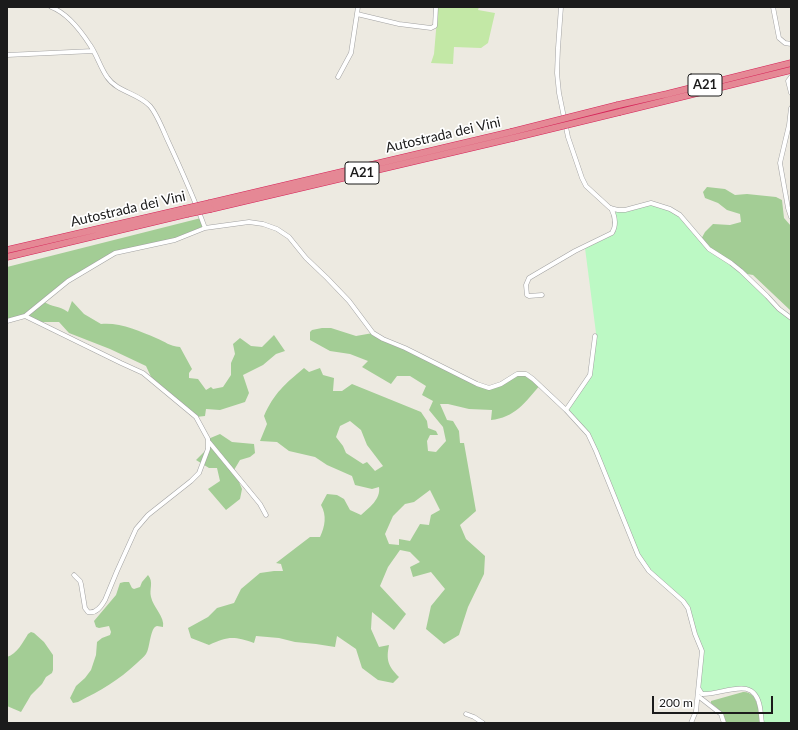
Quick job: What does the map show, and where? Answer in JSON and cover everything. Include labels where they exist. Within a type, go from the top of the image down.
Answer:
[{"type":"highway","name":"Autostrada dei Vini","points":[[619,109],[674,93],[791,63]]},
{"type":"highway","name":"Autostrada dei Vini","points":[[7,256],[210,206],[619,109],[791,70]]},
{"type":"highway","name":"Autostrada dei Vini","points":[[7,250],[185,212]]},
{"type":"street","points":[[51,7],[69,19],[90,45],[108,78],[117,86],[143,99],[151,106],[188,184],[205,228]]},
{"type":"street","points":[[338,77],[351,53],[358,7]]},
{"type":"street","points":[[357,14],[399,24],[432,28],[434,26],[436,7]]},
{"type":"street","points":[[542,295],[527,295],[526,285],[529,278],[575,251],[612,233],[614,230],[614,214],[610,208],[586,186],[568,137],[559,93],[557,73],[561,7]]},
{"type":"street","points":[[773,7],[779,38],[785,43],[791,44]]},
{"type":"street","points":[[7,55],[93,51]]},
{"type":"street","points":[[791,77],[788,81],[791,92]]},
{"type":"street","points":[[791,108],[789,125],[780,163],[791,217]]},
{"type":"street","points":[[610,208],[625,210],[651,203],[670,209],[680,215],[709,249],[731,263],[779,309],[791,318]]},
{"type":"street","points":[[7,321],[25,316],[68,281],[115,253],[175,240],[205,228],[249,222],[263,224],[277,229],[289,237],[306,258],[349,301],[373,333],[383,339],[405,348],[477,384],[490,388],[501,384],[517,374],[526,374],[566,410],[588,434],[638,555],[649,571],[684,601],[688,608],[695,634],[702,651],[696,711],[691,723]]},
{"type":"street","points":[[25,316],[143,373],[152,379],[196,417],[208,441],[260,504],[266,515]]},
{"type":"street","points":[[566,410],[590,375],[595,336]]},
{"type":"street","points":[[74,575],[81,584],[85,608],[88,612],[94,612],[100,608],[105,600],[136,529],[148,515],[199,473],[209,446],[208,441]]},
{"type":"street","points":[[699,689],[702,694],[708,694],[747,688],[754,692],[758,699],[762,723]]},
{"type":"street","points":[[698,696],[721,714],[724,723]]},
{"type":"street","points":[[466,714],[483,723]]},
{"type":"green space","points":[[438,7],[479,7],[478,10],[495,13],[488,43],[481,48],[454,47],[453,64],[431,63],[434,54]]},
{"type":"green space","points":[[707,187],[725,189],[735,195],[747,194],[776,197],[782,200],[784,218],[791,226],[791,311],[753,275],[747,274],[743,278],[694,622],[699,243],[705,232],[713,224],[730,225],[741,222],[740,214],[727,210],[718,203],[705,198],[703,192]]},
{"type":"green space","points":[[651,203],[680,215],[709,249],[731,263],[791,318],[791,723],[762,723],[758,699],[747,688],[702,694],[699,689],[702,651],[688,608],[649,571],[638,555],[588,434],[566,410],[590,375],[596,333],[585,248],[613,234],[615,213],[618,210]]},
{"type":"green space","points":[[201,218],[205,228],[175,240],[115,253],[68,281],[43,301],[68,312],[72,301],[84,314],[101,324],[115,324],[129,328],[150,335],[170,345],[180,347],[192,369],[189,373],[189,378],[198,379],[206,390],[211,387],[213,389],[223,387],[231,375],[231,363],[235,354],[233,344],[240,338],[251,346],[262,347],[274,335],[285,351],[276,354],[263,365],[243,375],[249,393],[245,402],[220,410],[206,409],[205,416],[196,417],[152,379],[146,366],[110,349],[69,333],[59,322],[37,322],[25,316],[7,321],[7,267]]},
{"type":"green space","points":[[331,328],[356,336],[373,333],[489,388],[517,374],[526,374],[540,385],[513,413],[499,419],[491,420],[492,410],[469,409],[448,404],[440,404],[447,420],[453,421],[459,431],[460,443],[464,443],[476,511],[460,525],[466,539],[485,556],[484,574],[468,607],[459,635],[444,644],[426,629],[431,606],[445,589],[431,572],[413,577],[410,567],[420,562],[410,552],[400,550],[388,567],[380,586],[406,614],[394,630],[372,612],[371,629],[379,647],[389,645],[388,659],[390,666],[399,677],[393,683],[378,680],[362,668],[356,649],[337,636],[335,647],[256,636],[254,643],[231,638],[209,645],[191,638],[188,628],[208,617],[217,608],[234,603],[241,589],[260,573],[283,571],[281,564],[276,563],[310,537],[320,537],[325,521],[321,505],[327,494],[337,495],[344,499],[350,510],[361,515],[374,503],[378,495],[379,487],[372,489],[355,485],[352,476],[327,465],[315,457],[289,451],[277,442],[260,441],[267,424],[264,416],[272,401],[286,384],[304,368],[309,372],[320,368],[323,375],[334,378],[333,391],[342,391],[352,384],[421,412],[427,421],[428,428],[436,431],[438,435],[430,435],[427,441],[428,451],[436,452],[446,441],[443,427],[429,410],[433,401],[422,395],[426,386],[410,376],[397,376],[391,384],[362,367],[368,361],[350,354],[330,351],[310,340],[310,332],[312,330]],"holes":[[[350,421],[361,430],[367,445],[383,466],[375,471],[367,462],[363,464],[346,453],[336,437],[340,426]],[[430,490],[440,510],[431,515],[429,525],[420,524],[410,541],[399,539],[399,545],[389,544],[385,534],[393,516],[405,504],[414,502]]]},
{"type":"green space","points":[[220,434],[232,442],[254,444],[255,453],[250,457],[240,460],[234,470],[242,489],[240,499],[226,510],[208,489],[220,481],[217,468],[209,468],[196,460],[209,447],[208,439]]},
{"type":"green space","points":[[148,575],[151,580],[152,601],[161,616],[163,627],[155,627],[151,634],[146,654],[130,669],[102,689],[78,702],[73,703],[70,698],[76,686],[91,670],[96,655],[97,642],[110,635],[111,632],[109,626],[99,628],[96,627],[94,621],[116,595],[120,583],[129,582],[134,589],[140,587]]},
{"type":"green space","points":[[31,632],[44,642],[53,655],[53,670],[52,673],[46,677],[42,684],[31,695],[21,712],[7,706],[7,657],[17,651],[28,634]]},
{"type":"green space","points":[[743,692],[752,695],[755,698],[760,723],[725,723],[719,709],[711,703],[711,701]]}]
